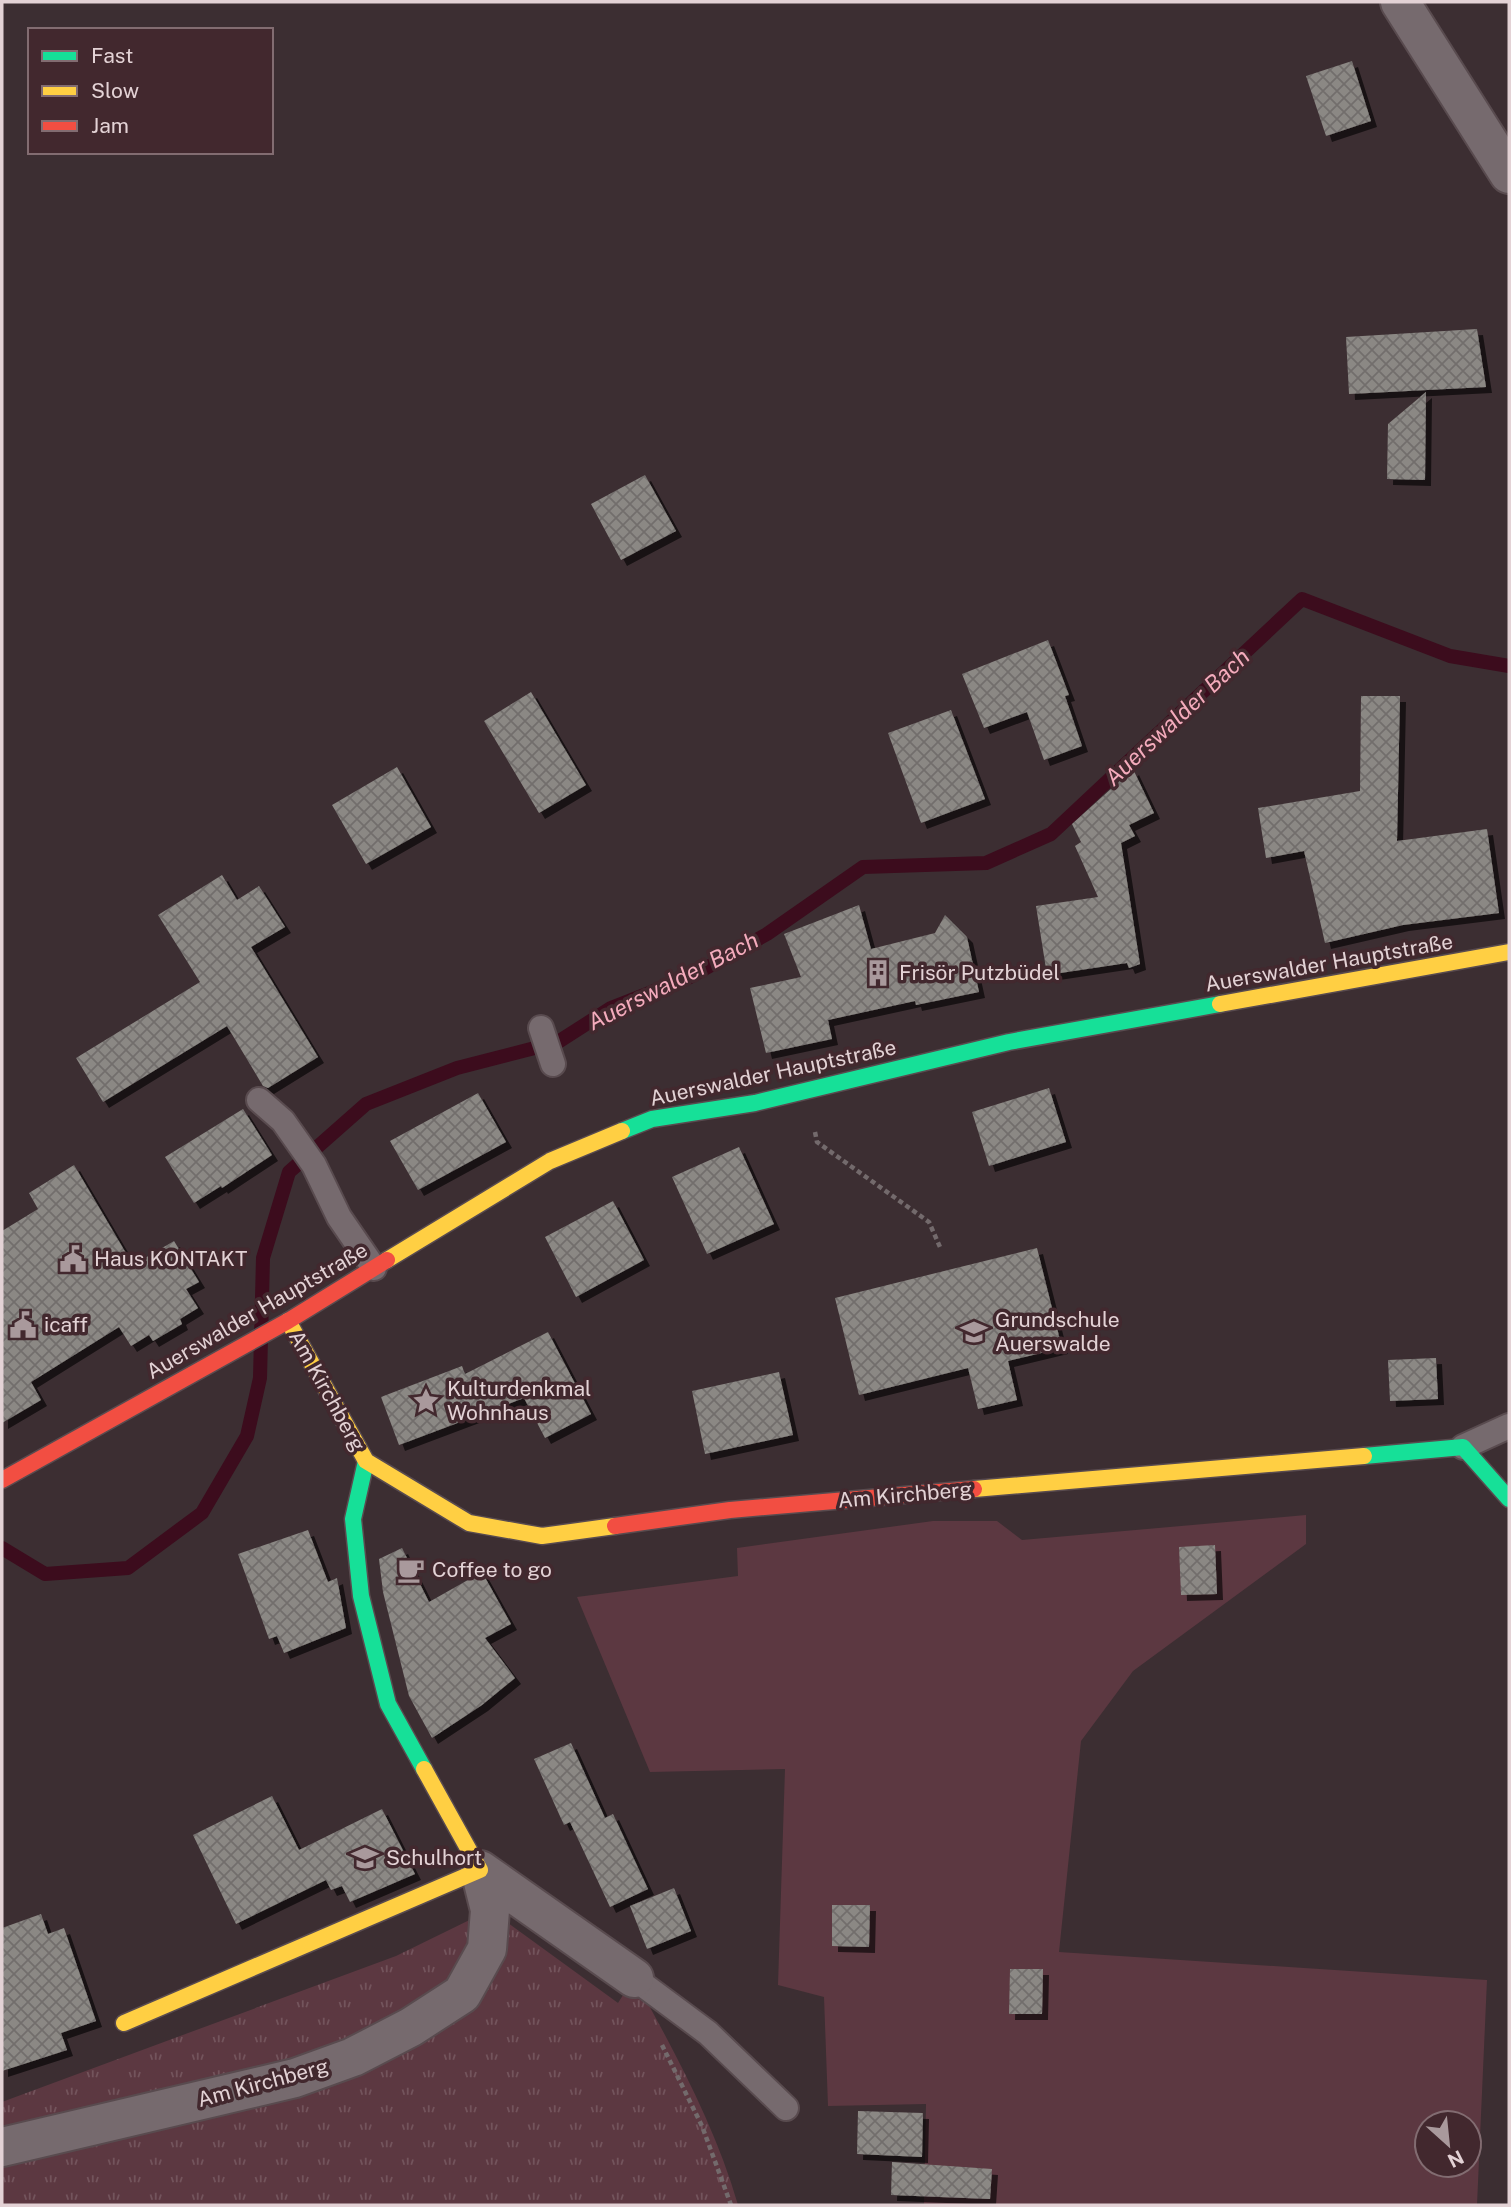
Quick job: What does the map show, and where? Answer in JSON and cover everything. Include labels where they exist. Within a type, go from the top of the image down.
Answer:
[{"type":"street","points":[[1400,2],[1509,174]]},
{"type":"street","name":"Auerswalder Hauptstraße","points":[[2,1480],[287,1321],[550,1161],[652,1119],[755,1103],[1022,1040],[1509,952]]},
{"type":"street","name":"Am Kirchberg","points":[[287,1321],[366,1461],[469,1523],[542,1536],[730,1510],[1464,1447]]},
{"type":"street","points":[[1464,1447],[1509,1499]]},
{"type":"street","name":"Am Kirchberg","points":[[2,2147],[295,2078],[353,2057],[411,2026],[462,1994],[487,1949],[489,1910],[480,1870],[388,1703],[361,1596],[353,1519],[366,1461]]},
{"type":"street","points":[[124,2023],[480,1870]]},
{"type":"street","name":"Am Kirchberg","points":[[480,1870],[634,1978]]},
{"type":"lane","points":[[541,1028],[553,1064]]},
{"type":"lane","points":[[259,1100],[284,1121],[314,1165],[340,1217],[374,1268]]},
{"type":"lane","name":"Am Kirchberg","points":[[1464,1447],[1509,1426]]},
{"type":"lane","points":[[634,1978],[708,2033],[786,2108]]},
{"type":"path","points":[[805,1090],[817,1142],[929,1222],[940,1247]]},
{"type":"path","points":[[659,2039],[702,2126],[731,2205]]},
{"type":"green space","points":[[1306,1515],[1306,1544],[1133,1671],[1081,1741],[1059,1952],[1487,1980],[1481,2109],[1413,2109],[1413,2179],[1478,2179],[1477,2205],[924,2205],[926,2104],[828,2106],[824,1997],[778,1985],[785,1769],[650,1772],[577,1597],[738,1576],[737,1548],[933,1521],[997,1521],[1022,1540]]},
{"type":"green space","points":[[490,1910],[618,2003],[634,1978],[706,2117],[738,2205],[2,2205],[2,2102],[396,1956]]},
{"type":"building","points":[[1352,61],[1371,121],[1326,136],[1306,76]]},
{"type":"building","points":[[1477,329],[1486,387],[1349,394],[1346,337]]},
{"type":"building","points":[[1426,392],[1425,480],[1387,479],[1388,424]]},
{"type":"building","points":[[645,475],[676,531],[621,560],[591,504]]},
{"type":"building","points":[[1048,640],[1069,695],[1065,696],[1082,746],[1044,760],[1027,712],[984,728],[962,674]]},
{"type":"building","points":[[531,692],[586,785],[539,813],[484,721]]},
{"type":"building","points":[[1361,696],[1400,696],[1397,841],[1487,829],[1499,913],[1403,925],[1325,943],[1304,851],[1266,858],[1258,808],[1360,791]]},
{"type":"building","points":[[951,710],[985,799],[921,823],[888,733]]},
{"type":"building","points":[[397,767],[431,827],[366,864],[332,805]]},
{"type":"building","points":[[1133,769],[1154,813],[1129,825],[1135,836],[1121,843],[1140,964],[1129,968],[1127,963],[1047,975],[1036,906],[1098,897],[1075,846],[1081,842],[1072,824]]},
{"type":"building","points":[[222,875],[237,900],[259,886],[285,927],[251,947],[318,1057],[268,1088],[263,1086],[227,1026],[103,1102],[76,1058],[200,982],[158,915]]},
{"type":"building","points":[[859,905],[871,949],[935,933],[945,915],[967,937],[979,992],[916,1005],[915,1001],[828,1020],[832,1039],[766,1053],[750,988],[801,977],[784,934]]},
{"type":"building","points":[[1049,1088],[1066,1142],[989,1166],[972,1112]]},
{"type":"building","points":[[478,1093],[506,1142],[418,1190],[390,1141]]},
{"type":"building","points":[[243,1109],[272,1155],[194,1203],[165,1157]]},
{"type":"building","points":[[739,1147],[774,1224],[707,1254],[672,1177]]},
{"type":"building","points":[[74,1165],[133,1265],[174,1241],[199,1282],[186,1289],[198,1308],[180,1319],[182,1324],[153,1341],[149,1335],[131,1346],[119,1327],[31,1382],[41,1400],[2,1423],[2,1231],[38,1209],[29,1193]]},
{"type":"building","points":[[613,1201],[644,1260],[576,1297],[545,1237]]},
{"type":"building","points":[[1037,1248],[1062,1348],[1008,1361],[1017,1400],[978,1409],[968,1368],[859,1395],[835,1298]]},
{"type":"building","points":[[548,1332],[591,1414],[545,1438],[524,1398],[399,1445],[381,1397],[462,1366],[465,1374]]},
{"type":"building","points":[[1436,1358],[1438,1399],[1390,1401],[1388,1360]]},
{"type":"building","points":[[779,1372],[793,1435],[705,1454],[692,1391]]},
{"type":"building","points":[[308,1530],[328,1582],[337,1578],[346,1628],[284,1653],[277,1636],[269,1639],[238,1554]]},
{"type":"building","points":[[1215,1545],[1217,1594],[1181,1595],[1179,1547]]},
{"type":"building","points":[[402,1548],[429,1602],[482,1572],[511,1624],[485,1638],[515,1678],[482,1705],[432,1738],[409,1696],[383,1592],[379,1559]]},
{"type":"building","points":[[571,1743],[605,1818],[613,1814],[648,1889],[610,1907],[570,1822],[564,1825],[534,1759]]},
{"type":"building","name":"Schulhort","points":[[272,1796],[299,1850],[382,1809],[415,1874],[350,1902],[342,1886],[331,1890],[326,1880],[236,1924],[193,1835]]},
{"type":"building","points":[[674,1888],[691,1931],[647,1949],[630,1906]]},
{"type":"building","points":[[832,1905],[870,1905],[869,1947],[832,1946]]},
{"type":"building","points":[[41,1914],[48,1934],[64,1928],[96,2021],[61,2033],[67,2050],[2,2071],[2,1928]]},
{"type":"building","points":[[1010,1969],[1043,1969],[1042,2014],[1009,2014]]},
{"type":"building","points":[[858,2111],[923,2113],[922,2157],[857,2154]]},
{"type":"building","points":[[892,2162],[992,2169],[990,2199],[891,2195]]},
{"type":"waterway","name":"Auerswalder Bach","points":[[2,1548],[45,1574],[128,1568],[202,1513],[247,1436],[260,1378],[263,1258],[289,1172],[366,1104],[457,1068],[558,1042],[611,1008],[690,977],[767,934],[863,867],[986,863],[1051,834],[1302,599],[1450,656],[1509,666]]},
{"type":"traffic: fast","points":[[622,1131],[652,1119],[755,1103],[1009,1042],[1220,1004]]},
{"type":"traffic: fast","points":[[1364,1456],[1463,1447],[1509,1499]]},
{"type":"traffic: fast","points":[[366,1461],[353,1519],[361,1596],[388,1704],[424,1769]]},
{"type":"traffic: slow","points":[[1220,1004],[1509,952]]},
{"type":"traffic: slow","points":[[387,1260],[550,1161],[622,1131]]},
{"type":"traffic: slow","points":[[288,1321],[366,1461],[469,1523],[542,1536],[615,1526]]},
{"type":"traffic: slow","points":[[974,1489],[1364,1456]]},
{"type":"traffic: slow","points":[[124,2023],[480,1870],[424,1769]]},
{"type":"traffic: jam","points":[[2,1480],[288,1321],[387,1260]]},
{"type":"traffic: jam","points":[[615,1526],[730,1510],[974,1489]]},
{"type":"place","name":"Frisör Putzbüdel","points":[[878,973]]},
{"type":"place","name":"Haus KONTAKT","points":[[73,1259]]},
{"type":"place","name":"icaff","points":[[23,1325]]},
{"type":"place","name":"Grundschule Auerswalde","points":[[974,1332]]},
{"type":"place","name":"Kulturdenkmal Wohnhaus","points":[[426,1401]]},
{"type":"place","name":"Coffee to go","points":[[411,1570]]},
{"type":"place","name":"Schulhort","points":[[365,1858]]}]
